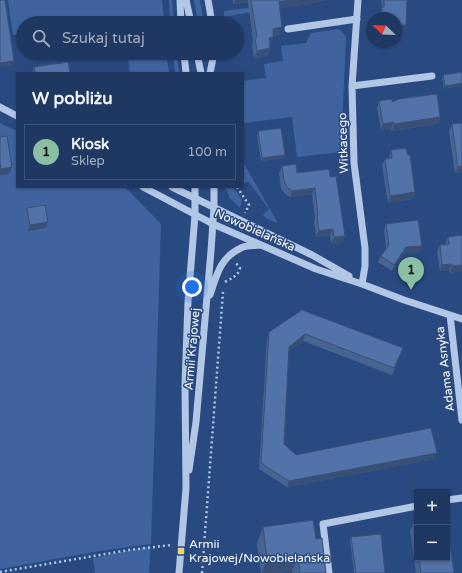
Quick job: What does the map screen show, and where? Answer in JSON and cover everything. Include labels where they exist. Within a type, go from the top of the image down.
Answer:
[{"type":"street","points":[[180,0],[181,16]]},
{"type":"street","points":[[186,0],[189,16]]},
{"type":"street","points":[[208,0],[211,16]]},
{"type":"street","name":"Witkacego","points":[[358,0],[352,86],[354,163],[365,248],[365,266],[362,284]]},
{"type":"street","points":[[288,29],[357,19]]},
{"type":"street","points":[[185,60],[186,72]]},
{"type":"street","points":[[198,60],[201,72]]},
{"type":"street","points":[[210,72],[213,60]]},
{"type":"street","points":[[352,86],[432,76]]},
{"type":"street","points":[[0,107],[16,115]]},
{"type":"street","name":"Nowobielańska","points":[[145,188],[213,224],[316,269],[462,319]]},
{"type":"street","name":"Nowobielańska","points":[[174,188],[312,255],[362,284]]},
{"type":"street","name":"Armii Krajowej","points":[[186,488],[186,362],[188,302],[195,215],[195,188]]},
{"type":"street","name":"Armii Krajowej","points":[[179,573],[186,488],[196,422],[213,224],[214,188]]},
{"type":"street","points":[[206,304],[220,266],[228,255],[242,247],[261,244]]},
{"type":"street","name":"Adama Asnyka","points":[[450,315],[462,420]]},
{"type":"street","points":[[450,500],[462,498]]},
{"type":"street","points":[[329,573],[323,524],[414,507]]},
{"type":"path","points":[[238,188],[249,205]]},
{"type":"path","points":[[202,573],[223,287],[225,282],[237,274],[240,268]]},
{"type":"path","points":[[0,572],[129,550],[170,545]]},
{"type":"shaded area","points":[[8,0],[162,0],[163,16],[16,16],[16,34],[13,35]]},
{"type":"shaded area","points":[[169,0],[172,0],[173,16],[170,16]]},
{"type":"shaded area","points":[[194,0],[200,0],[203,16],[197,16]]},
{"type":"shaded area","points":[[262,6],[263,10],[230,16],[224,16],[224,11]]},
{"type":"shaded area","points":[[339,29],[346,36],[341,152],[297,157],[292,117],[244,123],[244,81],[266,78],[264,64],[283,61],[281,46],[306,43],[311,33]]},
{"type":"shaded area","points":[[128,60],[167,60],[169,72],[130,72]]},
{"type":"shaded area","points":[[174,60],[178,60],[179,72],[175,72]]},
{"type":"shaded area","points":[[0,123],[16,131],[16,188],[126,188],[161,224],[151,544],[99,551],[0,569]]},
{"type":"shaded area","points":[[244,164],[278,223],[267,219],[263,215],[269,209],[248,181],[244,183]]},
{"type":"shaded area","points":[[225,188],[234,188],[242,200],[240,208],[230,198]]},
{"type":"shaded area","points":[[151,546],[149,573],[95,573],[93,558]]},
{"type":"building","points":[[0,0],[5,0],[14,61],[0,63]]},
{"type":"building","points":[[251,0],[290,0],[279,2],[282,27],[273,29],[273,37],[269,38],[270,48],[257,51],[255,38],[257,38]]},
{"type":"building","points":[[384,0],[407,0],[406,25],[402,25],[402,12],[382,12],[382,7],[384,7]]},
{"type":"building","points":[[68,62],[70,72],[35,72],[34,67]]},
{"type":"building","points":[[462,72],[462,83],[445,86],[443,75]]},
{"type":"building","points":[[437,94],[440,117],[394,124],[394,122],[383,124],[379,101],[392,99],[392,102],[399,99]]},
{"type":"building","points":[[462,123],[462,166],[458,167],[452,124]]},
{"type":"building","points":[[281,128],[285,155],[262,158],[258,131]]},
{"type":"building","points":[[7,136],[12,167],[1,169],[0,137]]},
{"type":"building","points":[[406,148],[408,155],[410,155],[415,192],[390,196],[385,159],[392,158],[391,150]]},
{"type":"building","points":[[296,164],[297,173],[329,169],[330,177],[336,176],[345,236],[334,237],[333,229],[319,231],[315,188],[292,191],[287,187],[284,181],[282,166]]},
{"type":"building","points":[[45,205],[48,222],[30,225],[27,208]]},
{"type":"building","points":[[418,220],[422,246],[406,247],[394,265],[381,256],[389,245],[386,224]]},
{"type":"building","points":[[462,235],[462,265],[442,265],[440,245],[449,244],[448,237]]},
{"type":"building","points":[[302,310],[403,348],[394,368],[305,334],[289,347],[284,444],[296,455],[431,428],[437,453],[289,481],[261,463],[269,332]]},
{"type":"building","points":[[313,520],[316,539],[322,538],[326,573],[300,573],[298,555],[267,559],[263,527]]},
{"type":"building","points":[[381,534],[385,573],[356,573],[351,537]]},
{"type":"building","points":[[450,544],[454,573],[421,573],[419,561],[450,561]]},
{"type":"place","name":"Kiosk","points":[[411,290]]},
{"type":"place","name":"Armii Krajowej/Nowobielańska","points":[[181,551]]}]
